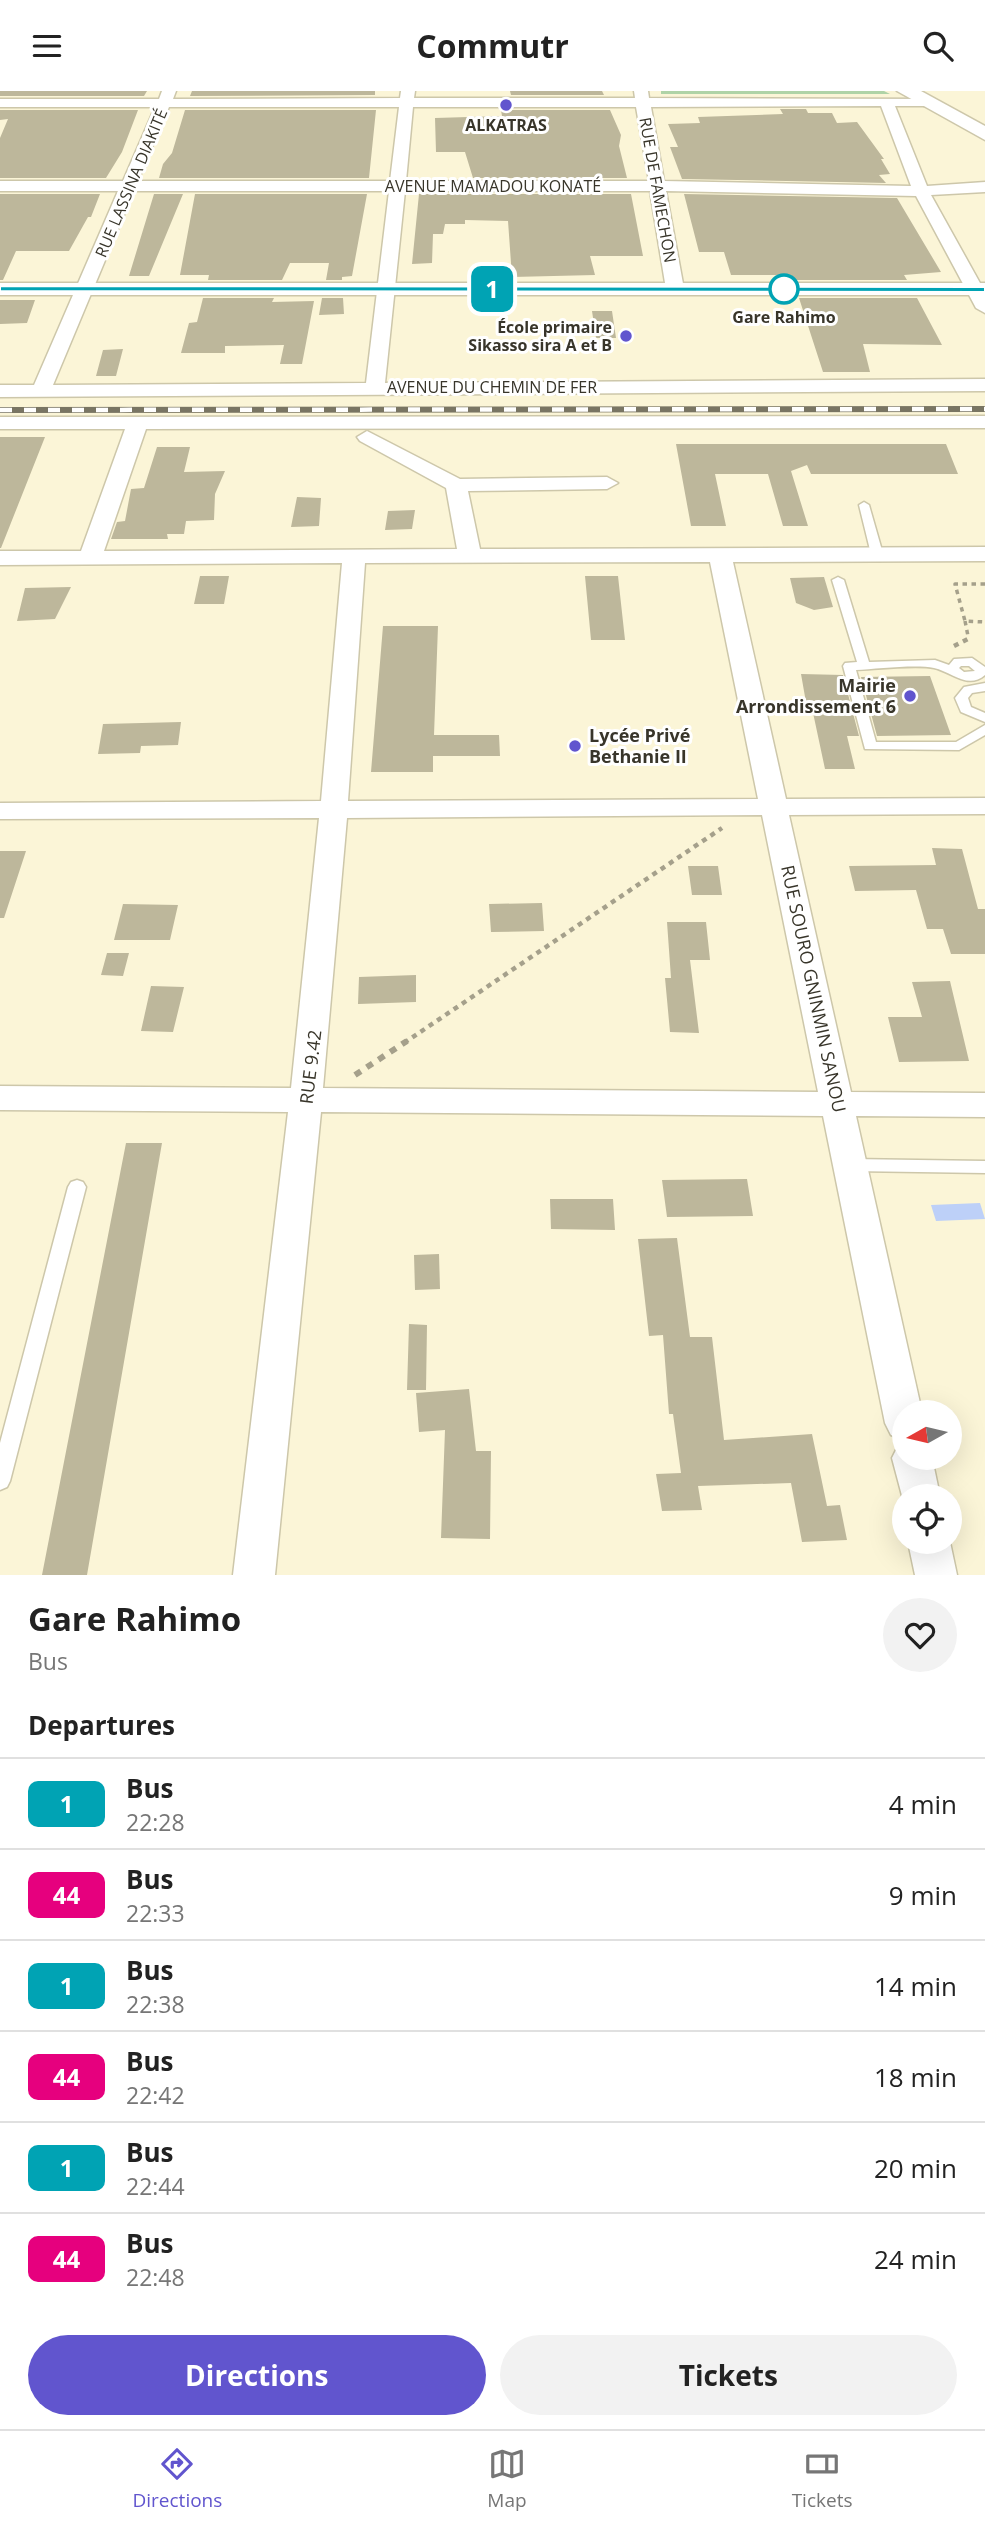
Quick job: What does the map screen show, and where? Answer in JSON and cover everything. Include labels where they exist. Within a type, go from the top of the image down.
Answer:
[{"type":"highway","points":[[906,91],[985,134]]},
{"type":"street","points":[[0,103],[167,97],[642,97],[928,102]]},
{"type":"street","name":"RUE LASSINA DIAKITÉ","points":[[41,391],[167,97]]},
{"type":"street","points":[[375,387],[408,97]]},
{"type":"street","name":"RUE DE FAMECHON","points":[[642,97],[675,289]]},
{"type":"street","points":[[886,102],[921,191],[982,296]]},
{"type":"street","name":"AVENUE MAMADOU KONATÉ","points":[[0,186],[657,186],[921,191],[985,187]]},
{"type":"street","points":[[0,289],[675,289],[982,296]]},
{"type":"street","name":"AVENUE DU CHEMIN DE FER","points":[[0,391],[985,385]]},
{"type":"street","points":[[90,558],[138,422]]},
{"type":"street","name":"AVENUE DU CHEMIN DE FER","points":[[0,423],[985,422]]},
{"type":"street","points":[[367,437],[456,485],[607,483]]},
{"type":"street","points":[[456,485],[470,558]]},
{"type":"street","points":[[0,558],[355,559],[985,554]]},
{"type":"street","name":"RUE SOURO GNINMIN SANOU","points":[[720,555],[759,807],[839,1106],[900,1400]]},
{"type":"street","name":"RUE 9.42","points":[[254,1575],[310,1102],[337,810],[355,559]]},
{"type":"street","points":[[0,811],[985,806]]},
{"type":"street","points":[[0,1098],[985,1105]]},
{"type":"street","points":[[932,1554],[936,1575]]},
{"type":"lane","points":[[864,505],[877,554]]},
{"type":"lane","points":[[838,580],[864,665]]},
{"type":"lane","points":[[984,687],[956,670],[933,661],[849,666],[870,746],[960,746],[985,729]]},
{"type":"lane","points":[[984,687],[968,690],[961,698],[966,709],[985,718]]},
{"type":"lane","points":[[851,1165],[985,1167]]},
{"type":"lane","points":[[1,1474],[78,1187]]},
{"type":"path","points":[[933,661],[968,639],[955,584],[985,584]]},
{"type":"path","points":[[965,621],[985,622]]},
{"type":"path","points":[[310,1102],[401,1047],[759,807]]},
{"type":"green space","points":[[661,91],[884,91],[890,94],[661,94]]},
{"type":"water","points":[[980,1203],[985,1219],[936,1221],[931,1205]]},
{"type":"building","points":[[0,91],[147,91],[144,96],[0,96]]},
{"type":"building","points":[[192,91],[375,91],[375,95],[190,96]]},
{"type":"building","points":[[510,91],[602,91],[604,95],[511,95]]},
{"type":"building","points":[[780,109],[832,113],[837,123],[857,122],[884,159],[881,159],[890,174],[879,175],[886,183],[682,179],[670,147],[678,147],[668,124],[700,123],[698,117],[783,114]]},
{"type":"building","points":[[0,110],[138,110],[122,152],[106,178],[0,178],[0,138],[8,119],[0,120]]},
{"type":"building","points":[[185,110],[376,110],[369,178],[159,178],[163,164],[172,153]]},
{"type":"building","points":[[501,110],[610,110],[621,135],[619,146],[627,178],[473,178],[465,152],[436,152],[435,118],[502,116]]},
{"type":"building","points":[[0,194],[100,194],[91,217],[88,217],[69,251],[16,251],[3,280],[0,280]]},
{"type":"building","points":[[154,194],[183,194],[149,276],[129,276]]},
{"type":"building","points":[[195,194],[367,194],[352,276],[342,277],[342,280],[326,280],[329,263],[290,263],[282,280],[208,280],[209,275],[180,275]]},
{"type":"building","points":[[419,194],[631,194],[643,256],[590,256],[595,275],[512,277],[508,221],[465,220],[465,224],[445,224],[443,234],[433,234],[432,263],[412,264]]},
{"type":"building","points":[[684,194],[897,198],[941,272],[904,275],[907,280],[793,280],[791,275],[731,275],[724,252],[699,252]]},
{"type":"building","points":[[203,298],[274,298],[272,302],[314,301],[302,364],[280,364],[284,345],[225,346],[225,353],[181,353],[189,323],[197,322]]},
{"type":"building","points":[[322,298],[343,298],[344,314],[319,315]]},
{"type":"building","points":[[799,298],[917,298],[942,345],[863,344],[870,372],[823,372]]},
{"type":"building","points":[[0,300],[35,300],[27,323],[0,324]]},
{"type":"building","points":[[592,311],[612,311],[616,338],[596,338]]},
{"type":"building","points":[[123,349],[116,376],[96,376],[103,350]]},
{"type":"building","points":[[0,437],[45,437],[1,548],[0,548]]},
{"type":"building","points":[[676,444],[946,444],[958,474],[811,474],[807,465],[791,471],[808,526],[783,526],[768,474],[715,474],[726,526],[691,526]]},
{"type":"building","points":[[157,447],[190,447],[184,472],[225,471],[215,494],[214,520],[186,521],[184,534],[167,534],[168,539],[111,539],[117,522],[125,521],[131,489],[144,488]]},
{"type":"building","points":[[297,497],[321,498],[319,526],[291,527]]},
{"type":"building","points":[[415,510],[412,529],[385,530],[388,511]]},
{"type":"building","points":[[200,576],[229,576],[224,604],[194,604]]},
{"type":"building","points":[[585,576],[618,576],[625,640],[591,640]]},
{"type":"building","points":[[824,577],[833,607],[814,610],[796,603],[790,578]]},
{"type":"building","points":[[71,587],[55,619],[17,621],[25,588]]},
{"type":"building","points":[[383,626],[438,626],[434,735],[499,735],[500,756],[433,756],[433,772],[371,772]]},
{"type":"building","points":[[801,674],[843,675],[859,736],[847,736],[855,769],[825,769],[812,708],[807,708]]},
{"type":"building","name":"Mairie Arrondissement 6","points":[[930,676],[951,735],[877,736],[861,677]]},
{"type":"building","points":[[181,722],[178,745],[141,746],[140,753],[98,754],[103,724]]},
{"type":"building","points":[[932,848],[962,849],[978,909],[985,909],[985,954],[951,954],[943,929],[927,929],[916,890],[855,891],[849,866],[936,865]]},
{"type":"building","points":[[0,851],[26,851],[4,918],[0,918]]},
{"type":"building","points":[[688,866],[718,866],[722,895],[692,895]]},
{"type":"building","points":[[542,903],[544,931],[491,932],[489,904]]},
{"type":"building","points":[[123,904],[178,905],[170,940],[114,940]]},
{"type":"building","points":[[667,922],[706,922],[710,960],[690,960],[699,1033],[670,1032],[665,978],[671,978]]},
{"type":"building","points":[[107,953],[129,953],[123,976],[101,975]]},
{"type":"building","points":[[416,975],[416,1002],[358,1004],[359,977]]},
{"type":"building","points":[[950,981],[969,1061],[899,1062],[888,1017],[922,1017],[912,982]]},
{"type":"building","points":[[151,986],[184,987],[173,1032],[141,1031]]},
{"type":"building","points":[[126,1143],[162,1143],[87,1575],[42,1575]]},
{"type":"building","points":[[747,1179],[753,1216],[667,1217],[662,1180]]},
{"type":"building","points":[[550,1199],[613,1199],[615,1230],[551,1229]]},
{"type":"building","points":[[677,1238],[690,1337],[712,1337],[724,1440],[812,1434],[827,1506],[840,1505],[847,1540],[802,1542],[791,1483],[698,1486],[702,1510],[662,1511],[656,1474],[681,1473],[673,1414],[669,1414],[663,1335],[649,1336],[638,1239]]},
{"type":"building","points":[[439,1254],[440,1289],[415,1290],[414,1255]]},
{"type":"building","points":[[409,1324],[427,1325],[426,1390],[407,1390]]},
{"type":"building","points":[[469,1389],[476,1451],[491,1451],[490,1539],[441,1538],[445,1430],[419,1432],[416,1393]]},
{"type":"railway","points":[[0,410],[985,409]]},
{"type":"bus line","name":"1","points":[[0,289],[985,289]]},
{"type":"place","name":"ALKATRAS","points":[[506,105]]},
{"type":"place","name":"Gare Rahimo","points":[[784,289]]},
{"type":"place","name":"École primaire Sikasso sira A et B","points":[[626,336]]},
{"type":"place","name":"Mairie Arrondissement 6","points":[[910,696]]},
{"type":"place","name":"Lycée Privé Bethanie II","points":[[575,746]]}]
